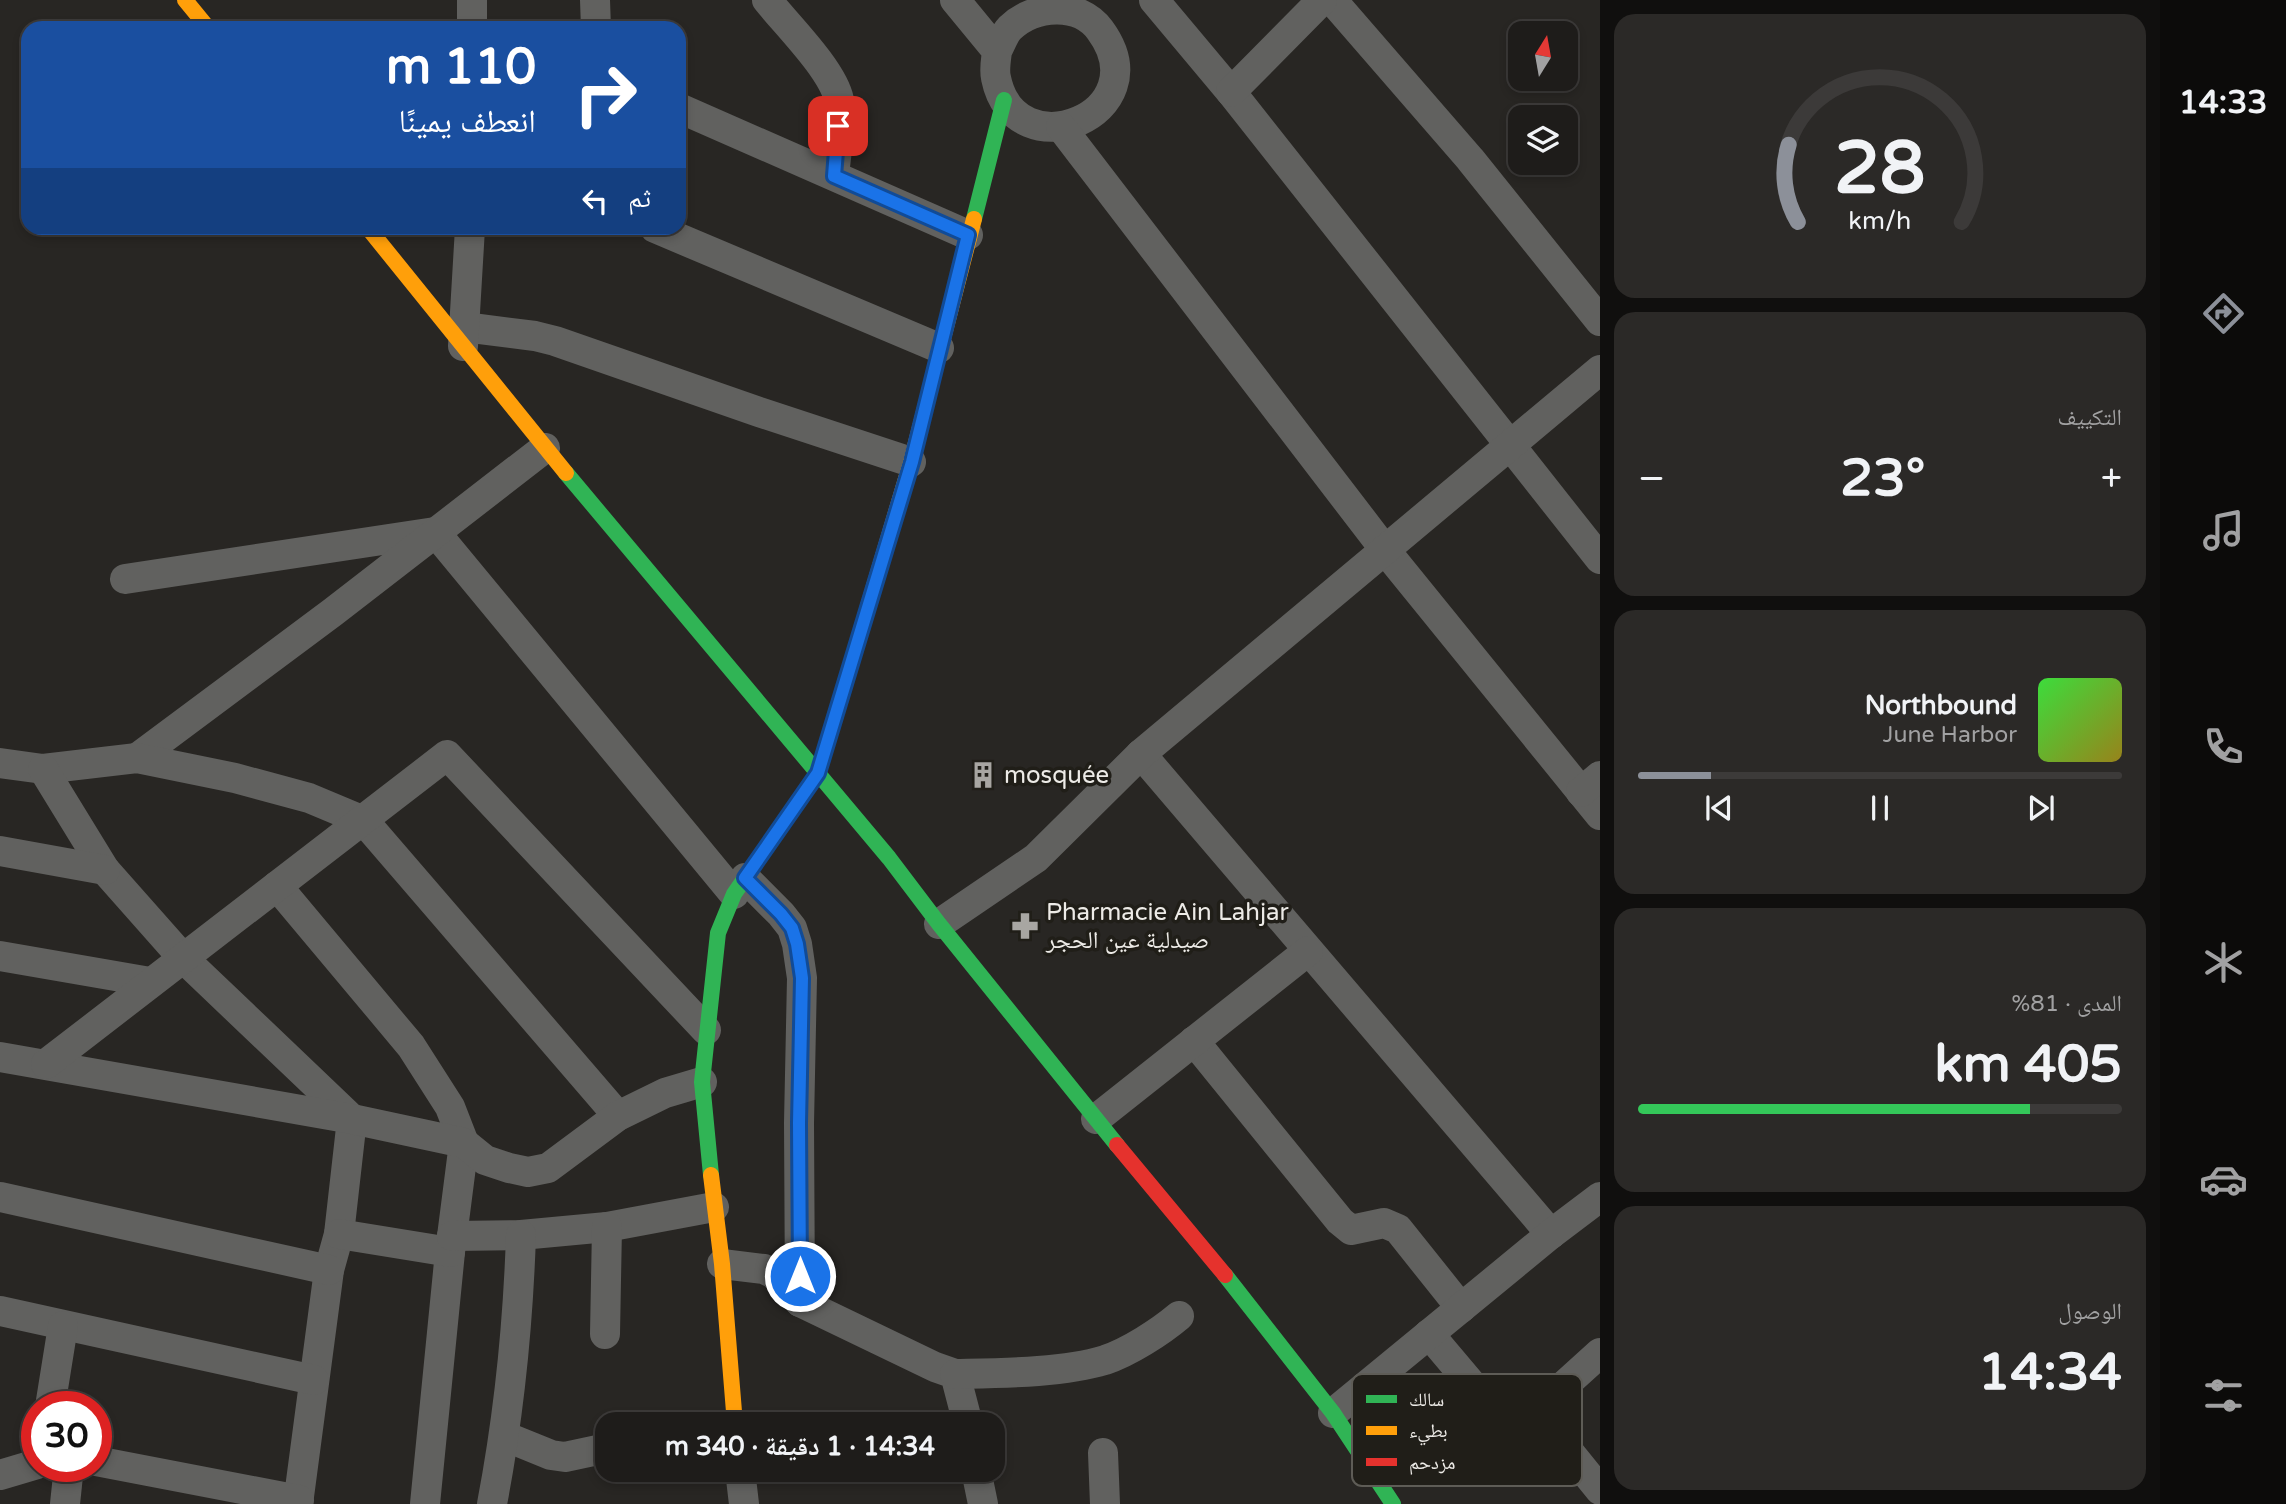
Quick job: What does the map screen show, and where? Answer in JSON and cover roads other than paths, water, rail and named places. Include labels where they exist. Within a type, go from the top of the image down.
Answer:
[{"type":"main road","points":[[185,0],[202,21]]},
{"type":"main road","points":[[732,1412],[722,1265],[702,1082],[718,933],[739,886],[818,773],[912,462],[1003,100]]},
{"type":"main road","points":[[374,235],[463,337],[545,448],[889,858],[1096,1119],[1245,1300],[1333,1413],[1352,1442]]},
{"type":"main road","points":[[1381,1486],[1393,1504]]},
{"type":"street","points":[[595,0],[596,21]]},
{"type":"street","points":[[767,0],[826,73],[834,87],[839,102],[834,176]]},
{"type":"street","points":[[955,0],[997,51]]},
{"type":"street","points":[[1154,0],[1231,92],[1600,559]]},
{"type":"street","points":[[1231,92],[1322,0]]},
{"type":"street","points":[[1332,0],[1470,159],[1600,321]]},
{"type":"street","points":[[1033,7],[1077,13],[1098,27],[1111,48],[1115,73],[1108,97],[1092,116],[1069,127],[1044,127],[1021,118],[1003,100],[995,76],[997,51],[1009,30],[1033,7]]},
{"type":"street","points":[[686,111],[968,235]]},
{"type":"street","points":[[1061,127],[1385,550],[1590,784],[1600,815]]},
{"type":"street","points":[[470,235],[463,337],[535,336],[555,341],[912,462]]},
{"type":"street","points":[[671,235],[939,348]]},
{"type":"street","points":[[939,924],[1036,858],[1141,754],[1600,370]]},
{"type":"street","points":[[137,758],[333,612],[545,448]]},
{"type":"street","points":[[125,579],[435,532]]},
{"type":"street","points":[[435,532],[739,886],[781,914],[792,928],[802,978],[799,1123],[800,1302]]},
{"type":"street","points":[[1141,754],[1551,1234]]},
{"type":"street","points":[[46,1064],[447,755],[706,1030]]},
{"type":"street","points":[[0,763],[43,769],[137,758],[235,778],[309,799],[364,821],[618,1116]]},
{"type":"street","points":[[43,769],[105,870],[182,957],[352,1118]]},
{"type":"street","points":[[0,851],[105,870]]},
{"type":"street","points":[[277,886],[411,1046],[450,1107],[464,1143],[425,1504]]},
{"type":"street","points":[[1096,1119],[1308,951]]},
{"type":"street","points":[[0,956],[150,982]]},
{"type":"street","points":[[1194,1041],[1340,1221],[1351,1230],[1384,1223],[1398,1228],[1461,1308]]},
{"type":"street","points":[[0,1057],[352,1118],[464,1143],[485,1160],[528,1172],[548,1168],[618,1116],[666,1093],[702,1082]]},
{"type":"street","points":[[112,1464],[299,1502],[329,1270],[339,1234],[352,1118]]},
{"type":"street","points":[[0,1197],[329,1270]]},
{"type":"street","points":[[1380,1374],[1600,1197]]},
{"type":"street","points":[[339,1234],[451,1244],[607,1227],[714,1207]]},
{"type":"street","points":[[605,1334],[607,1227]]},
{"type":"street","points":[[492,1504],[504,1436],[517,1325],[521,1235]]},
{"type":"street","points":[[722,1265],[764,1269],[774,1274],[800,1302],[955,1374],[1037,1370],[1083,1365],[1107,1359],[1157,1332],[1179,1316]]},
{"type":"street","points":[[0,1311],[314,1380]]},
{"type":"street","points":[[53,1391],[63,1326]]},
{"type":"street","points":[[1429,1334],[1463,1374]]},
{"type":"street","points":[[1577,1374],[1600,1353]]},
{"type":"street","points":[[955,1374],[966,1412]]},
{"type":"street","points":[[1333,1413],[1352,1397]]},
{"type":"street","points":[[504,1436],[551,1455],[565,1457],[595,1451]]},
{"type":"street","points":[[1103,1453],[1105,1504]]},
{"type":"street","points":[[1582,1468],[1600,1490]]},
{"type":"street","points":[[0,1475],[21,1469]]},
{"type":"street","points":[[65,1504],[67,1482]]},
{"type":"street","points":[[741,1482],[744,1504]]},
{"type":"street","points":[[978,1482],[983,1504]]},
{"type":"place","name":"mosquée","points":[[983,775]]},
{"type":"place","name":"Pharmacie Ain Lahjar صيدلية عين الحجر","points":[[1025,926]]}]
